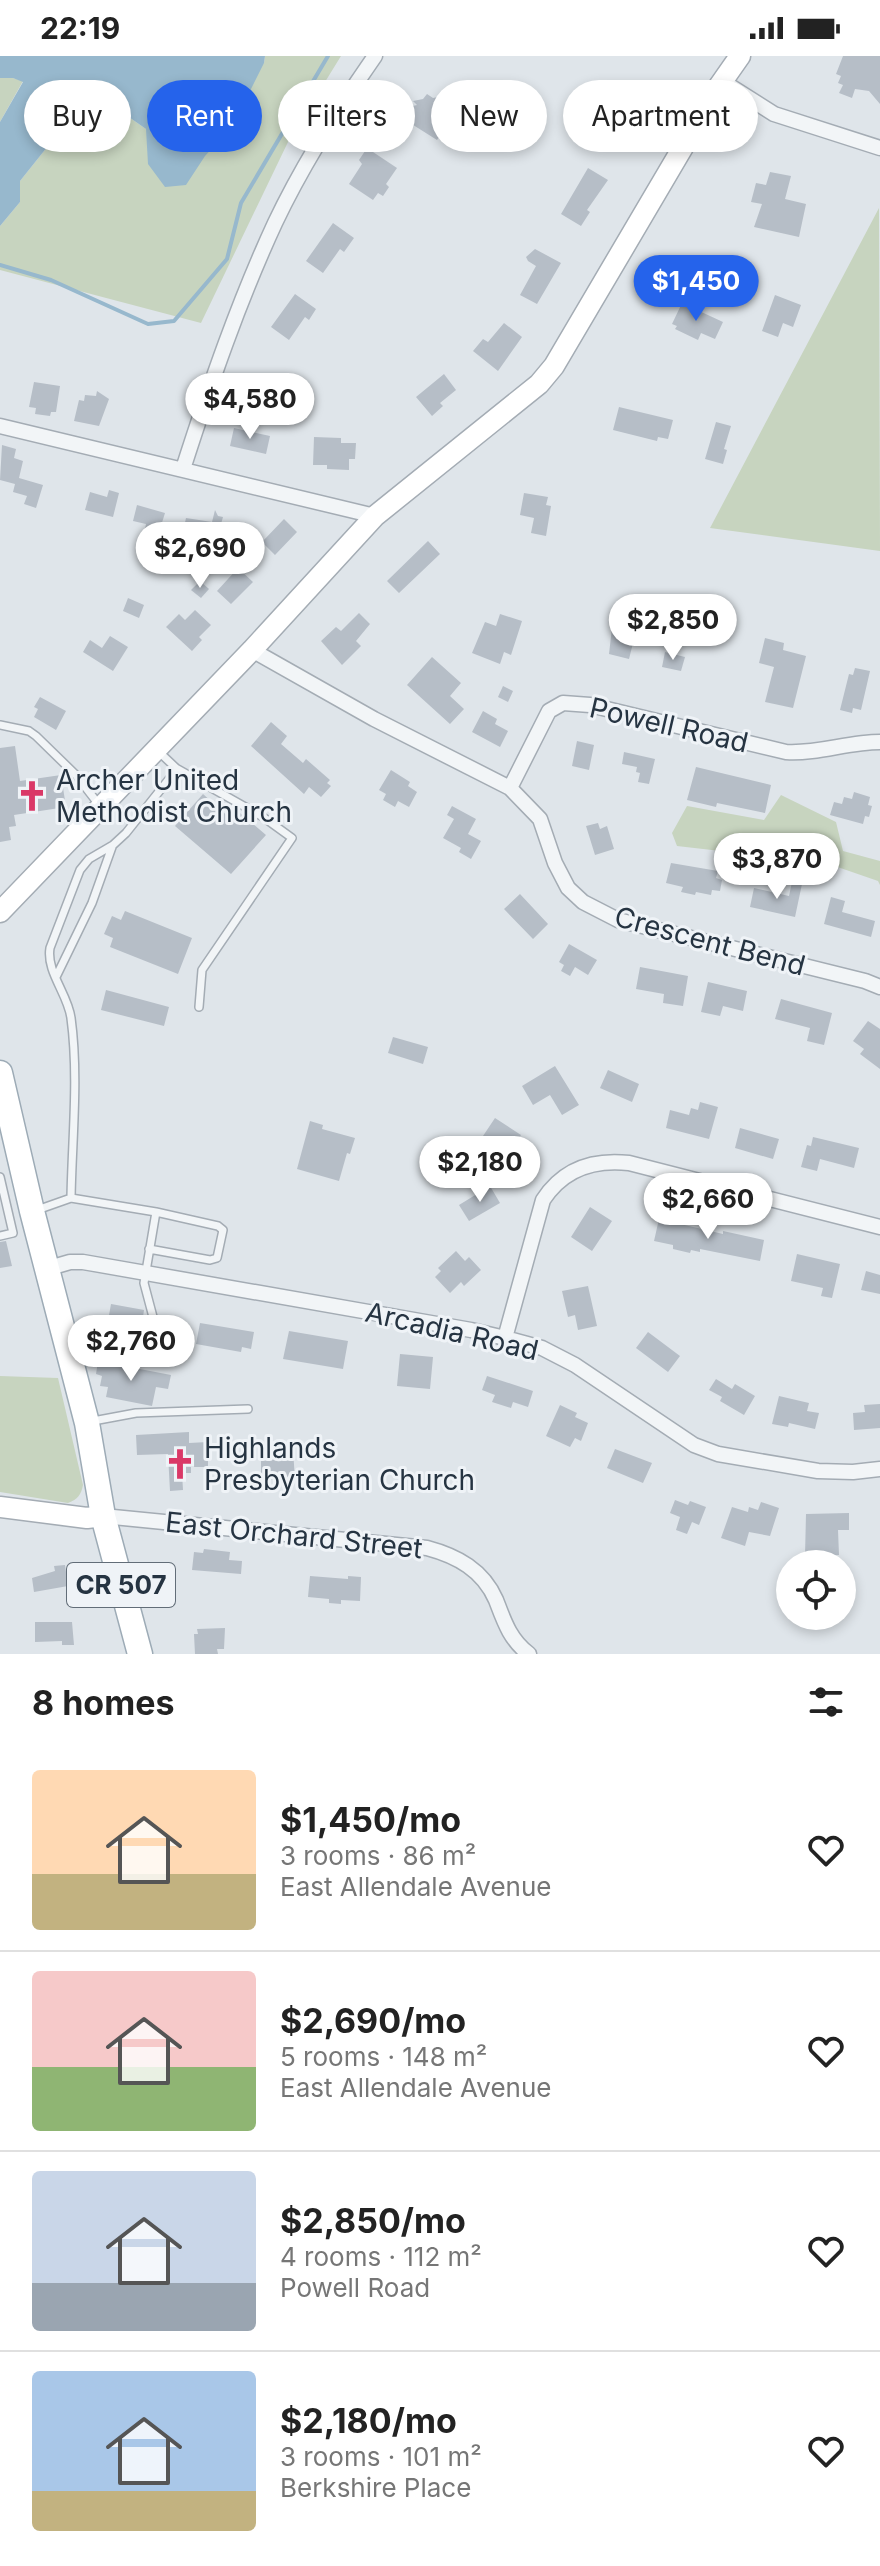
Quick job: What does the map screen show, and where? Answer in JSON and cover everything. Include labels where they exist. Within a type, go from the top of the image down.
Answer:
[{"type":"main road","points":[[723,80],[740,56]]},
{"type":"main road","points":[[0,912],[252,650],[375,516],[520,401],[554,366],[680,152]]},
{"type":"main road","name":"CR 507","points":[[2,1088],[11,1154],[32,1211],[87,1423],[103,1516],[140,1654]]},
{"type":"main road","points":[[0,1507],[87,1518],[103,1516]]},
{"type":"street","points":[[183,469],[218,362],[276,221],[326,129],[375,56]]},
{"type":"street","points":[[758,104],[774,114],[880,148]]},
{"type":"street","points":[[0,426],[375,516]]},
{"type":"street","points":[[252,650],[374,719],[510,788]]},
{"type":"street","name":"Powell Road","points":[[510,788],[549,711],[563,703],[590,705],[786,752],[807,753],[857,743],[880,742]]},
{"type":"street","name":"Crescent Bend","points":[[510,788],[540,819],[555,863],[568,888],[599,911],[618,920],[880,987]]},
{"type":"street","points":[[505,1338],[543,1200],[553,1185],[582,1167],[597,1162],[629,1163],[880,1227]]},
{"type":"street","name":"Arcadia Road","points":[[46,1269],[83,1262],[145,1271],[505,1338],[542,1348],[575,1365],[694,1445],[718,1454],[818,1471],[880,1469]]},
{"type":"street","name":"East Orchard Street","points":[[103,1516],[427,1548],[451,1555],[486,1581],[511,1637],[529,1654]]},
{"type":"lane","points":[[0,725],[29,731],[36,736],[76,775],[102,807]]},
{"type":"lane","points":[[156,750],[176,768],[263,817],[292,838],[202,970],[199,1007]]},
{"type":"lane","points":[[71,1198],[74,1065],[71,1016],[48,960],[50,948],[80,870],[89,859],[113,845],[165,786],[176,768]]},
{"type":"lane","points":[[56,977],[92,903],[113,845]]},
{"type":"lane","points":[[0,1177],[13,1233],[0,1236]]},
{"type":"lane","points":[[32,1211],[71,1198],[156,1212],[218,1226],[223,1230],[217,1258],[210,1260],[149,1249]]},
{"type":"lane","points":[[147,1349],[153,1317],[145,1289],[145,1271],[156,1212]]},
{"type":"lane","points":[[87,1423],[136,1413],[248,1409]]},
{"type":"green space","points":[[265,56],[341,56],[326,80],[278,80],[278,152],[283,152],[201,323],[0,270],[0,226],[20,202],[20,181],[43,152],[131,152],[131,118],[147,128],[147,152],[262,152],[262,80],[234,80],[264,63]]},
{"type":"green space","points":[[0,78],[23,81],[0,122]]},
{"type":"green space","points":[[879,208],[880,551],[710,528]]},
{"type":"green space","points":[[781,795],[836,822],[843,851],[880,861],[880,885],[878,881],[826,863],[677,846],[672,833],[687,806],[764,820]]},
{"type":"green space","points":[[0,1376],[58,1378],[83,1485],[74,1500],[68,1503],[0,1492]]},
{"type":"water","points":[[0,56],[265,56],[256,80],[147,80],[147,146],[146,129],[131,118],[131,80],[24,80],[24,152],[43,152],[20,181],[20,202],[0,226],[0,122],[23,82],[0,78]]},
{"type":"water","points":[[147,152],[209,152],[186,185],[165,187],[148,164]]},
{"type":"building","points":[[843,56],[880,56],[880,104],[869,91],[855,89],[852,98],[839,93],[843,85],[838,83],[841,76],[836,74]]},
{"type":"building","points":[[427,94],[431,97],[431,136],[415,126],[415,101],[423,99]]},
{"type":"building","points":[[364,152],[373,152],[397,168],[386,184],[389,187],[383,196],[378,193],[373,200],[349,184],[362,164],[359,160]]},
{"type":"building","points":[[588,168],[608,180],[587,210],[590,212],[581,226],[561,214]]},
{"type":"building","points":[[770,172],[791,176],[785,199],[806,204],[799,237],[754,227],[762,204],[751,202],[756,183],[766,185]]},
{"type":"building","points":[[333,223],[354,238],[344,252],[340,249],[323,273],[306,261]]},
{"type":"building","points":[[535,249],[561,263],[537,304],[520,295],[536,266],[526,257]]},
{"type":"building","points":[[295,294],[316,309],[309,320],[305,317],[289,340],[271,327]]},
{"type":"building","points":[[775,295],[801,305],[793,327],[783,323],[778,337],[762,331]]},
{"type":"building","points":[[682,303],[723,322],[715,339],[701,333],[698,340],[675,329],[677,326],[672,324]]},
{"type":"building","points":[[504,323],[522,337],[498,371],[473,351],[483,339],[488,342]]},
{"type":"building","points":[[444,374],[456,390],[440,403],[443,406],[432,416],[416,397]]},
{"type":"building","points":[[34,382],[60,386],[56,412],[51,412],[50,416],[35,414],[36,408],[29,407]]},
{"type":"building","points":[[97,391],[109,399],[99,426],[74,421],[79,400],[84,401],[85,395],[96,396]]},
{"type":"building","points":[[619,407],[673,420],[668,439],[658,437],[657,441],[613,430]]},
{"type":"building","points":[[716,422],[731,426],[723,464],[705,459]]},
{"type":"building","points":[[234,428],[270,436],[266,454],[230,446]]},
{"type":"building","points":[[314,437],[341,438],[341,443],[356,443],[355,459],[349,459],[349,470],[313,465]]},
{"type":"building","points":[[2,445],[16,449],[14,458],[23,461],[19,478],[43,485],[36,508],[24,504],[27,496],[13,492],[15,484],[0,480]]},
{"type":"building","points":[[109,490],[119,493],[113,517],[85,510],[90,492],[107,497]]},
{"type":"building","points":[[524,493],[548,497],[546,505],[551,506],[546,536],[531,533],[534,518],[520,515]]},
{"type":"building","points":[[137,505],[165,513],[154,537],[144,534],[146,524],[133,521]]},
{"type":"building","points":[[215,510],[218,516],[223,517],[221,524],[224,530],[222,540],[216,542],[215,548],[202,546],[203,541],[182,536],[186,518],[212,522]]},
{"type":"building","points":[[284,519],[297,532],[275,555],[262,542]]},
{"type":"building","points":[[428,541],[440,554],[399,593],[387,581]]},
{"type":"building","points":[[238,568],[253,582],[231,604],[217,591]]},
{"type":"building","points":[[200,581],[209,589],[201,598],[191,590]]},
{"type":"building","points":[[128,598],[144,605],[139,618],[123,611]]},
{"type":"building","points":[[195,610],[211,625],[199,637],[202,640],[192,651],[166,627],[179,614],[185,620]]},
{"type":"building","points":[[359,613],[370,624],[356,641],[361,646],[342,665],[321,641],[336,627],[341,631]]},
{"type":"building","points":[[500,614],[522,621],[511,655],[504,652],[500,664],[472,653],[485,622],[496,626]]},
{"type":"building","points":[[619,620],[631,622],[630,626],[637,627],[629,659],[609,654],[612,628],[617,629]]},
{"type":"building","points":[[110,636],[128,647],[113,671],[83,652],[90,640],[102,648]]},
{"type":"building","points":[[765,638],[784,643],[783,650],[806,656],[793,708],[765,702],[774,667],[759,663]]},
{"type":"building","points":[[665,652],[685,657],[681,671],[662,667]]},
{"type":"building","points":[[432,657],[461,683],[450,696],[464,709],[450,724],[407,685]]},
{"type":"building","points":[[855,668],[870,671],[861,710],[853,708],[852,713],[840,710],[849,674],[853,675]]},
{"type":"building","points":[[503,686],[513,691],[508,702],[498,697]]},
{"type":"building","points":[[40,697],[66,711],[56,730],[34,717],[38,709],[34,707]]},
{"type":"building","points":[[483,711],[497,719],[495,724],[508,731],[500,747],[472,732]]},
{"type":"building","points":[[271,722],[287,736],[281,744],[303,763],[306,759],[330,780],[327,783],[331,786],[321,797],[309,787],[304,794],[251,746]]},
{"type":"building","points":[[577,741],[594,745],[589,770],[572,766]]},
{"type":"building","name":"Archer United Methodist Church","points":[[15,746],[20,781],[61,775],[66,807],[14,815],[16,826],[9,827],[11,840],[0,842],[0,748]]},
{"type":"building","points":[[624,752],[655,759],[649,784],[638,782],[640,773],[636,772],[637,767],[622,764]]},
{"type":"building","points":[[696,767],[771,785],[765,813],[687,800]]},
{"type":"building","points":[[391,770],[410,782],[408,786],[417,792],[409,807],[398,801],[395,807],[383,800],[386,794],[379,790]]},
{"type":"building","points":[[854,792],[870,797],[868,805],[872,806],[863,824],[830,815],[834,802],[842,804],[844,797],[852,799]]},
{"type":"building","points":[[203,794],[233,821],[240,813],[266,835],[231,874],[175,826]]},
{"type":"building","points":[[452,806],[476,819],[468,834],[481,841],[471,859],[459,852],[461,848],[443,838],[454,819],[447,815]]},
{"type":"building","points":[[598,823],[600,829],[607,826],[614,849],[595,855],[586,826]]},
{"type":"building","points":[[671,863],[718,871],[716,878],[722,880],[720,891],[712,890],[711,895],[681,892],[683,887],[666,883]]},
{"type":"building","points":[[792,882],[802,884],[795,917],[750,907],[754,888],[789,896]]},
{"type":"building","points":[[520,894],[548,924],[533,939],[504,909]]},
{"type":"building","points":[[831,897],[845,901],[842,912],[875,921],[871,937],[824,924]]},
{"type":"building","points":[[125,911],[192,938],[178,974],[110,947],[113,938],[104,934],[112,916],[121,920]]},
{"type":"building","points":[[569,944],[597,960],[588,975],[575,967],[570,976],[561,971],[564,965],[559,962]]},
{"type":"building","points":[[640,967],[688,976],[683,1006],[663,1003],[664,994],[636,989]]},
{"type":"building","points":[[708,982],[747,991],[743,1011],[723,1006],[720,1016],[701,1012]]},
{"type":"building","points":[[106,990],[169,1007],[164,1026],[101,1010]]},
{"type":"building","points":[[781,999],[832,1013],[824,1045],[807,1041],[810,1028],[775,1019]]},
{"type":"building","points":[[868,1021],[880,1029],[880,1069],[860,1054],[864,1049],[853,1041]]},
{"type":"building","points":[[393,1037],[428,1047],[423,1064],[388,1053]]},
{"type":"building","points":[[555,1066],[579,1105],[562,1115],[550,1095],[533,1105],[522,1086]]},
{"type":"building","points":[[608,1070],[639,1084],[632,1102],[600,1088]]},
{"type":"building","points":[[700,1102],[718,1107],[709,1139],[666,1128],[670,1110],[689,1115],[691,1108],[698,1110]]},
{"type":"building","points":[[495,1118],[521,1135],[499,1169],[482,1158],[487,1151],[477,1145]]},
{"type":"building","points":[[310,1121],[323,1125],[322,1129],[355,1138],[339,1181],[297,1169]]},
{"type":"building","points":[[740,1128],[779,1139],[773,1159],[735,1148]]},
{"type":"building","points":[[813,1137],[859,1148],[854,1168],[820,1159],[817,1171],[801,1167],[807,1145],[811,1146]]},
{"type":"building","points":[[490,1186],[500,1203],[469,1221],[459,1205]]},
{"type":"building","points":[[590,1207],[612,1221],[592,1251],[571,1237]]},
{"type":"building","points":[[659,1219],[764,1240],[760,1261],[700,1249],[700,1252],[691,1250],[690,1253],[673,1249],[673,1245],[654,1241]]},
{"type":"building","points":[[6,1241],[12,1266],[0,1268],[0,1242]]},
{"type":"building","points":[[456,1251],[465,1261],[469,1257],[481,1270],[464,1286],[461,1282],[450,1293],[435,1277],[441,1271],[438,1268]]},
{"type":"building","points":[[797,1254],[840,1264],[832,1298],[821,1296],[823,1288],[791,1281]]},
{"type":"building","points":[[866,1271],[880,1275],[880,1294],[861,1290]]},
{"type":"building","points":[[588,1286],[597,1326],[578,1330],[575,1315],[568,1317],[562,1291]]},
{"type":"building","points":[[111,1304],[144,1310],[140,1338],[106,1332]]},
{"type":"building","points":[[200,1323],[254,1332],[251,1349],[242,1347],[241,1352],[196,1344]]},
{"type":"building","points":[[289,1331],[348,1341],[343,1369],[283,1359]]},
{"type":"building","points":[[648,1332],[680,1356],[668,1372],[636,1348]]},
{"type":"building","points":[[400,1354],[433,1357],[430,1389],[397,1386]]},
{"type":"building","points":[[98,1361],[171,1375],[168,1389],[156,1387],[152,1406],[106,1397],[108,1387],[100,1386],[102,1376],[96,1374]]},
{"type":"building","points":[[487,1376],[533,1391],[528,1407],[513,1402],[511,1408],[492,1402],[495,1395],[482,1390]]},
{"type":"building","points":[[716,1379],[732,1389],[735,1384],[755,1396],[744,1415],[720,1401],[722,1397],[709,1390]]},
{"type":"building","points":[[779,1396],[809,1403],[807,1411],[819,1413],[815,1429],[789,1423],[788,1427],[772,1424]]},
{"type":"building","points":[[880,1404],[880,1428],[854,1430],[853,1413],[865,1412],[864,1405]]},
{"type":"building","points":[[560,1405],[577,1413],[575,1417],[588,1423],[581,1441],[575,1438],[570,1447],[546,1436]]},
{"type":"building","name":"Highlands Presbyterian Church","points":[[189,1432],[189,1443],[208,1442],[208,1467],[191,1467],[191,1473],[182,1473],[183,1490],[170,1491],[168,1454],[137,1455],[136,1435]]},
{"type":"building","points":[[261,1449],[293,1449],[295,1480],[261,1480]]},
{"type":"building","points":[[615,1449],[652,1463],[643,1483],[607,1468]]},
{"type":"building","points":[[675,1500],[706,1507],[699,1525],[692,1522],[687,1534],[676,1530],[680,1517],[670,1513]]},
{"type":"building","points":[[761,1502],[779,1508],[770,1536],[749,1532],[745,1546],[721,1538],[732,1507],[748,1512],[749,1507],[758,1510]]},
{"type":"building","points":[[849,1513],[849,1530],[838,1530],[839,1550],[805,1550],[806,1514]]},
{"type":"building","points":[[204,1549],[230,1552],[229,1560],[242,1561],[241,1574],[192,1570],[194,1552],[203,1553]]},
{"type":"building","points":[[65,1565],[68,1586],[34,1592],[32,1578],[55,1571],[54,1566]]},
{"type":"building","points":[[310,1576],[361,1577],[360,1601],[341,1600],[341,1604],[329,1603],[329,1599],[308,1597]]},
{"type":"building","points":[[35,1622],[72,1622],[74,1645],[62,1645],[62,1641],[35,1642]]},
{"type":"building","points":[[225,1628],[224,1649],[217,1649],[218,1654],[195,1654],[194,1634],[198,1634],[197,1629]]},
{"type":"waterway","points":[[0,265],[51,280],[148,324],[174,321],[227,259],[241,203],[328,56]]},
{"type":"place","name":"Archer United Methodist Church","points":[[32,796]]},
{"type":"place","name":"Highlands Presbyterian Church","points":[[180,1464]]}]
